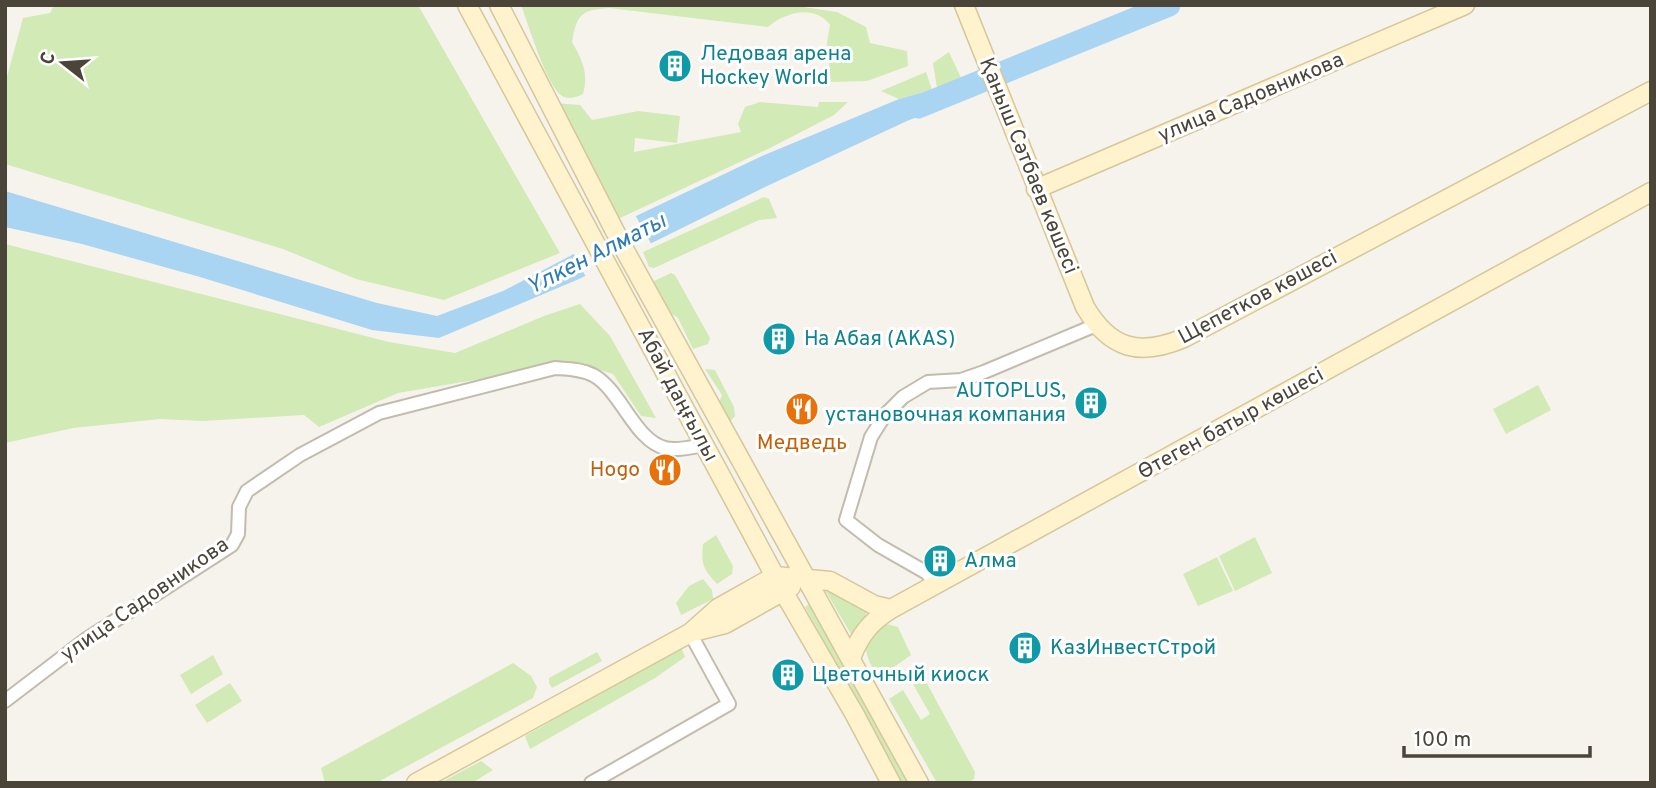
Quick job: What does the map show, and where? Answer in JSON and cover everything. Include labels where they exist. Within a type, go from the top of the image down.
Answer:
[{"type":"main road","name":"Абай даңғылы","points":[[467,5],[779,584],[891,783]]},
{"type":"main road","name":"Абай даңғылы","points":[[499,5],[603,210],[919,783]]},
{"type":"main road","name":"Қаныш Сәтбаев көшесі","points":[[964,5],[1036,189],[1085,307],[1096,325]]},
{"type":"main road","name":"улица Садовникова","points":[[1036,189],[1465,5]]},
{"type":"main road","name":"Щепетков көшесі","points":[[1096,325],[1109,337],[1125,345],[1140,348],[1170,344],[1651,91]]},
{"type":"main road","name":"Өтеген батыр көшесі","points":[[851,658],[873,620],[891,609],[1651,192]]},
{"type":"main road","points":[[416,783],[690,633],[725,624],[779,584],[806,578],[830,581],[874,605],[891,609]]},
{"type":"street","points":[[936,585],[927,573],[878,545],[846,520],[871,437],[885,415],[903,397],[928,382],[961,380],[985,372],[1096,325]]},
{"type":"street","name":"улица Садовникова","points":[[5,701],[85,640],[232,545],[238,534],[239,507],[247,491],[300,455],[379,413],[555,368],[578,370],[603,381],[646,436],[659,446],[669,449],[704,445]]},
{"type":"street","points":[[591,783],[729,704],[690,633]]},
{"type":"green space","points":[[54,5],[418,5],[560,253],[444,300],[356,279],[283,249],[5,164],[5,84],[23,18],[50,13]]},
{"type":"green space","points":[[521,5],[790,5],[837,12],[866,27],[870,43],[907,51],[908,66],[867,81],[831,82],[827,43],[830,25],[824,18],[808,12],[783,17],[768,27],[609,8],[592,10],[578,20],[572,42],[584,67],[585,86],[583,94],[568,98],[556,90],[550,80]]},
{"type":"green space","points":[[949,52],[961,78],[937,88],[933,63]]},
{"type":"green space","points":[[926,72],[932,90],[899,99],[881,91]]},
{"type":"green space","points":[[760,102],[818,107],[819,102],[848,102],[834,115],[768,149],[618,219],[555,103],[580,105],[592,120],[638,111],[680,116],[677,143],[635,138],[634,152],[741,132],[738,124],[745,107]]},
{"type":"green space","points":[[764,197],[769,199],[777,218],[759,220],[654,268],[649,267],[643,252]]},
{"type":"green space","points":[[5,244],[389,342],[455,353],[580,304],[610,336],[656,418],[641,416],[613,374],[576,363],[398,393],[319,427],[304,415],[203,421],[160,419],[73,428],[5,443]]},
{"type":"green space","points":[[671,273],[675,275],[710,338],[708,344],[693,349],[678,318],[667,311],[652,282]]},
{"type":"green space","points":[[705,369],[715,370],[734,407],[735,416],[728,424],[717,408],[722,395]]},
{"type":"green space","points":[[1538,385],[1551,410],[1506,434],[1493,409]]},
{"type":"green space","points":[[716,535],[733,566],[732,574],[717,584],[706,570],[702,557],[703,544]]},
{"type":"green space","points":[[1255,537],[1272,573],[1235,591],[1219,556]]},
{"type":"green space","points":[[1217,557],[1233,591],[1198,606],[1183,574]]},
{"type":"green space","points":[[703,579],[712,590],[713,599],[681,615],[676,603],[689,586]]},
{"type":"green space","points":[[824,588],[844,595],[866,612],[866,618],[852,636]]},
{"type":"green space","points":[[811,603],[910,783],[902,783],[805,607]]},
{"type":"green space","points":[[887,624],[898,627],[911,655],[878,678],[869,661],[867,641]]},
{"type":"green space","points":[[682,649],[685,657],[655,678],[530,749],[525,736]]},
{"type":"green space","points":[[597,652],[602,661],[552,688],[549,678]]},
{"type":"green space","points":[[213,655],[223,674],[191,694],[180,675]]},
{"type":"green space","points":[[513,663],[531,676],[537,687],[533,698],[376,783],[325,783],[321,768]]},
{"type":"green space","points":[[924,678],[975,772],[974,779],[967,783],[937,783],[889,699],[903,690],[921,720],[930,714],[913,684]]},
{"type":"green space","points":[[230,683],[242,701],[207,723],[195,705]]},
{"type":"green space","points":[[481,761],[493,770],[472,783],[440,783]]},
{"type":"water","points":[[943,87],[950,104],[765,187],[579,279],[439,338],[372,330],[200,277],[82,244],[5,227],[5,191],[377,303],[437,316],[503,291],[570,256],[636,216],[762,156],[899,99]]},
{"type":"pier","points":[[634,213],[653,247],[587,279],[572,251]]},
{"type":"waterway","name":"Үлкен Алматы","points":[[918,107],[1169,5]]},
{"type":"place","name":"Ледовая арена Hockey World","points":[[675,66]]},
{"type":"place","name":"На Абая (AKAS)","points":[[779,339]]},
{"type":"place","name":"AUTOPLUS, установочная компания","points":[[1091,403]]},
{"type":"place","name":"Медведь","points":[[802,409]]},
{"type":"place","name":"Hogo","points":[[665,470]]},
{"type":"place","name":"Алма","points":[[940,561]]},
{"type":"place","name":"КазИнвестСтрой","points":[[1025,648]]},
{"type":"place","name":"Цветочный киоск","points":[[788,675]]}]
